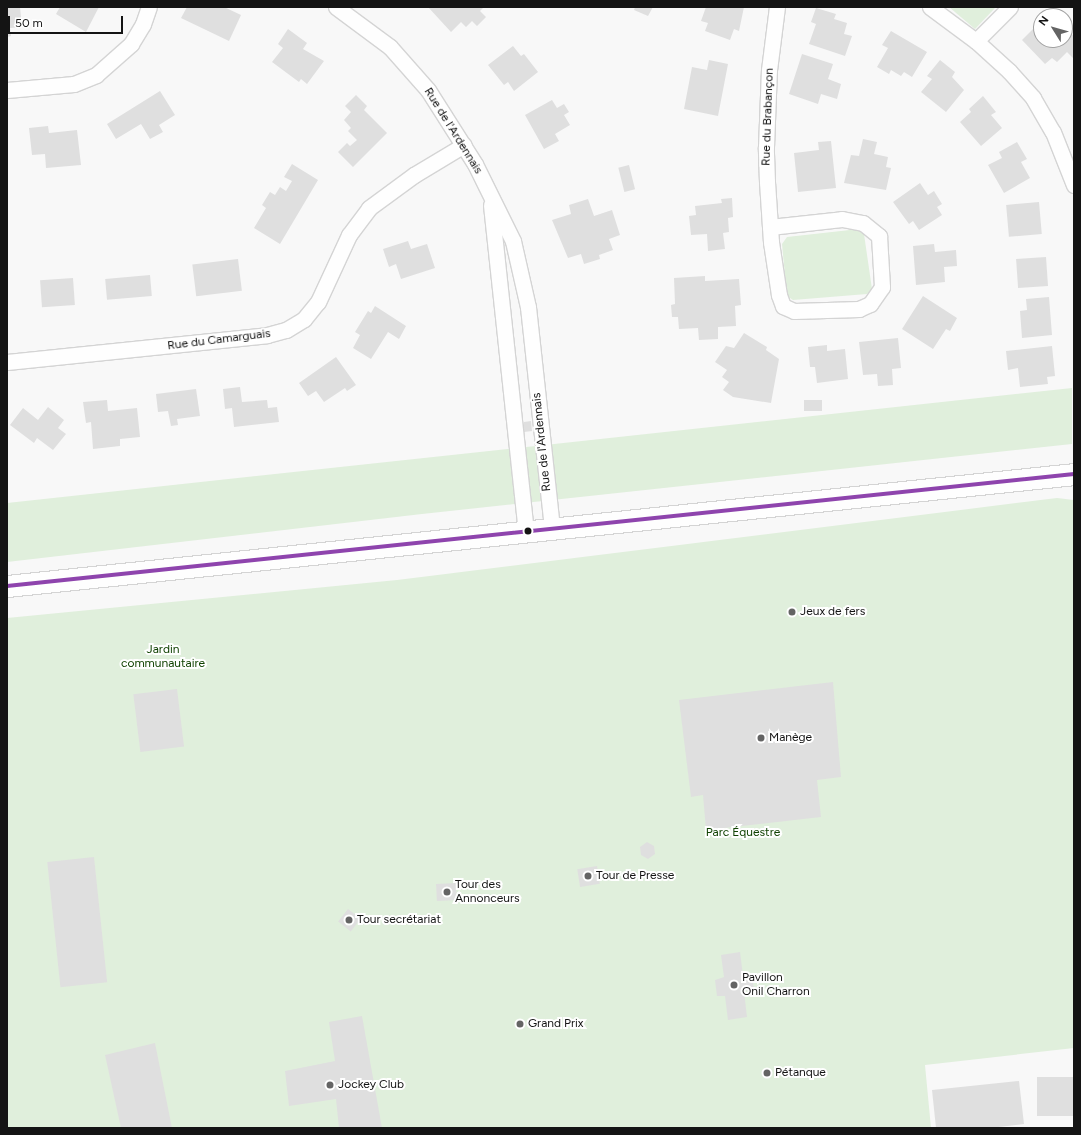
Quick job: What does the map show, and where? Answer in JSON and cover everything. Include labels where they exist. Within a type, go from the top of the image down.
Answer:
[{"type":"street","points":[[7,90],[74,84],[96,74],[131,44],[143,24],[149,7]]},
{"type":"street","name":"Rue de l'Ardennais","points":[[336,7],[390,47],[436,101],[464,145],[513,241],[528,307],[552,528]]},
{"type":"street","name":"Rue du Brabançon","points":[[770,227],[842,219],[863,223],[879,236],[882,287],[870,304],[859,308],[794,311],[783,306],[774,271],[770,227],[766,124],[769,70],[777,7]]},
{"type":"street","points":[[930,7],[976,41],[1009,71],[1033,98],[1053,132],[1074,185]]},
{"type":"street","points":[[976,41],[1010,7]]},
{"type":"street","name":"Rue du Camarguais","points":[[7,362],[268,335],[286,330],[304,319],[318,302],[349,235],[365,211],[414,175],[464,145]]},
{"type":"street","name":"Rue de l'Ardennais","points":[[490,196],[526,531]]},
{"type":"street","points":[[503,310],[528,307]]},
{"type":"street","points":[[7,586],[1074,474]]},
{"type":"green space","points":[[949,7],[996,7],[975,29]]},
{"type":"green space","points":[[859,229],[864,234],[872,289],[867,294],[793,300],[787,296],[782,244],[787,237]]},
{"type":"green space","points":[[1072,388],[1072,444],[422,514],[7,562],[7,503]]},
{"type":"green space","name":"Parc Équestre","points":[[1057,498],[1074,500],[1074,1048],[925,1065],[931,1128],[7,1128],[7,618],[397,580]]},
{"type":"building","points":[[7,7],[20,7],[22,27],[10,28],[11,36],[7,37]]},
{"type":"building","points":[[60,7],[99,7],[86,32],[56,14]]},
{"type":"building","points":[[187,7],[224,7],[241,15],[229,41],[181,18]]},
{"type":"building","points":[[428,7],[484,7],[480,11],[486,17],[477,26],[472,21],[466,27],[461,22],[451,32]]},
{"type":"building","points":[[635,7],[653,7],[648,16],[634,10]]},
{"type":"building","points":[[706,7],[744,7],[739,31],[734,29],[730,40],[705,31],[708,23],[701,21]]},
{"type":"building","points":[[816,8],[836,14],[834,19],[847,23],[844,34],[852,36],[845,56],[809,44],[816,24],[811,22]]},
{"type":"building","points":[[288,29],[307,43],[303,49],[324,61],[307,84],[301,79],[299,82],[272,62],[283,48],[278,44]]},
{"type":"building","points":[[1033,29],[1033,48],[1073,48],[1073,35],[1074,59],[1067,52],[1057,62],[1052,58],[1045,64],[1022,40]]},
{"type":"building","points":[[891,31],[927,52],[912,77],[904,72],[901,76],[891,70],[889,74],[877,67],[888,48],[882,45]]},
{"type":"building","points":[[513,46],[521,56],[524,54],[538,72],[514,91],[508,82],[504,85],[488,65]]},
{"type":"building","points":[[802,54],[833,64],[828,79],[841,84],[837,99],[821,94],[818,104],[789,94]]},
{"type":"building","points":[[709,60],[728,64],[718,116],[684,109],[692,67],[707,70]]},
{"type":"building","points":[[940,60],[955,72],[952,77],[964,90],[946,112],[921,92],[932,79],[927,76]]},
{"type":"building","points":[[160,91],[175,115],[159,125],[163,132],[150,139],[141,124],[116,139],[107,124]]},
{"type":"building","points":[[356,95],[367,106],[364,110],[387,133],[353,167],[338,152],[347,143],[350,146],[357,140],[348,131],[351,128],[344,120],[351,112],[345,106]]},
{"type":"building","points":[[983,96],[996,112],[991,115],[1002,128],[981,146],[960,122],[971,112],[969,109]]},
{"type":"building","points":[[552,100],[557,108],[564,104],[569,112],[564,115],[570,125],[555,134],[559,141],[544,149],[525,115]]},
{"type":"building","points":[[48,126],[49,133],[77,130],[81,165],[46,168],[45,154],[32,155],[29,128]]},
{"type":"building","points":[[863,139],[877,142],[874,154],[888,157],[886,167],[891,168],[886,190],[844,183],[851,155],[859,156]]},
{"type":"building","points":[[831,141],[836,188],[798,192],[794,153],[819,150],[818,142]]},
{"type":"building","points":[[1017,142],[1027,159],[1021,162],[1030,178],[1004,193],[988,165],[1002,158],[999,152]]},
{"type":"building","points":[[292,164],[318,180],[280,244],[254,228],[266,208],[262,205],[270,192],[275,195],[280,187],[286,191],[292,181],[284,177]]},
{"type":"building","points":[[629,165],[635,189],[624,192],[618,168]]},
{"type":"building","points":[[920,183],[928,195],[934,191],[942,204],[937,207],[942,215],[919,230],[913,221],[909,224],[893,202]]},
{"type":"building","points":[[732,198],[733,217],[728,218],[729,232],[723,233],[725,249],[708,251],[707,234],[691,235],[689,216],[696,215],[695,206],[722,203],[721,199]]},
{"type":"building","points":[[588,199],[594,216],[612,210],[620,235],[609,239],[613,250],[599,255],[600,259],[584,264],[581,254],[568,258],[552,220],[571,214],[569,205]]},
{"type":"building","points":[[1039,202],[1042,234],[1009,237],[1006,205]]},
{"type":"building","points":[[408,241],[411,249],[427,244],[435,268],[401,279],[396,264],[389,267],[383,249]]},
{"type":"building","points":[[934,244],[935,252],[956,250],[957,266],[944,267],[945,282],[916,285],[913,246]]},
{"type":"building","points":[[1046,257],[1048,286],[1018,288],[1016,259]]},
{"type":"building","points":[[238,259],[242,291],[196,296],[192,265]]},
{"type":"building","points":[[150,275],[152,296],[107,300],[105,279]]},
{"type":"building","points":[[705,276],[705,281],[739,279],[741,305],[735,306],[736,326],[718,327],[718,339],[699,340],[698,328],[679,329],[678,317],[672,317],[671,305],[675,304],[674,278]]},
{"type":"building","points":[[73,278],[75,305],[42,307],[40,280]]},
{"type":"building","points":[[923,296],[957,318],[950,331],[946,329],[933,349],[902,329]]},
{"type":"building","points":[[1049,297],[1052,335],[1022,338],[1020,311],[1027,310],[1026,299]]},
{"type":"building","points":[[375,306],[406,326],[399,339],[388,332],[371,359],[353,348],[360,335],[355,332],[368,311],[371,313]]},
{"type":"building","points":[[744,333],[767,347],[766,350],[779,359],[771,403],[733,397],[723,390],[729,382],[722,377],[727,370],[715,362],[726,346],[734,348]]},
{"type":"building","points":[[898,338],[901,368],[892,369],[893,385],[878,386],[877,374],[863,375],[859,342]]},
{"type":"building","points":[[827,345],[827,351],[845,349],[848,379],[817,383],[815,367],[810,367],[808,347]]},
{"type":"building","points":[[1052,346],[1055,376],[1047,377],[1048,384],[1020,387],[1018,368],[1008,370],[1006,351]]},
{"type":"building","points":[[336,357],[356,385],[347,391],[345,388],[324,402],[316,391],[308,396],[299,383]]},
{"type":"building","points":[[240,387],[242,402],[267,400],[268,408],[277,407],[279,422],[234,427],[232,408],[225,409],[223,389]]},
{"type":"building","points":[[196,389],[200,416],[177,419],[178,425],[171,426],[168,411],[158,412],[156,394]]},
{"type":"building","points":[[107,400],[108,411],[137,408],[140,437],[120,439],[120,446],[93,449],[91,422],[86,423],[83,402]]},
{"type":"building","points":[[804,400],[822,400],[822,411],[804,411]]},
{"type":"building","points":[[48,407],[64,420],[58,428],[66,434],[53,450],[37,438],[34,443],[10,425],[23,408],[38,420]]},
{"type":"building","points":[[531,421],[532,431],[524,432],[524,422]]},
{"type":"building","name":"Manège","points":[[833,682],[841,777],[817,780],[821,817],[706,830],[703,795],[691,797],[679,700]]},
{"type":"building","points":[[177,689],[184,747],[140,752],[133,694]]},
{"type":"building","points":[[647,842],[654,846],[655,854],[648,859],[641,855],[640,847]]},
{"type":"building","points":[[94,857],[107,982],[60,987],[47,862]]},
{"type":"building","name":"Tour de Presse","points":[[597,866],[600,884],[580,887],[577,869]]},
{"type":"building","name":"Tour des Annonceurs","points":[[456,883],[457,900],[437,901],[436,884]]},
{"type":"building","name":"Tour secrétariat","points":[[348,909],[361,919],[351,931],[338,922]]},
{"type":"building","name":"Pavillon Onil Charron","points":[[740,952],[743,976],[752,976],[754,990],[744,991],[747,1017],[728,1020],[725,996],[717,996],[715,980],[724,977],[721,955]]},
{"type":"building","name":"Jockey Club","points":[[362,1016],[382,1128],[339,1128],[336,1099],[289,1106],[285,1071],[335,1061],[329,1022]]},
{"type":"building","points":[[155,1043],[172,1128],[121,1128],[105,1055]]},
{"type":"building","points":[[1037,1077],[1074,1077],[1074,1116],[1037,1116]]},
{"type":"building","points":[[1019,1081],[1024,1124],[990,1128],[936,1128],[932,1090]]},
{"type":"transit line","points":[[7,586],[1074,474]]},
{"type":"place","name":"Jeux de fers","points":[[792,612]]},
{"type":"place","name":"Manège","points":[[761,738]]},
{"type":"place","name":"Tour de Presse","points":[[588,876]]},
{"type":"place","name":"Tour des Annonceurs","points":[[447,892]]},
{"type":"place","name":"Tour secrétariat","points":[[349,920]]},
{"type":"place","name":"Pavillon Onil Charron","points":[[734,985]]},
{"type":"place","name":"Grand Prix","points":[[520,1024]]},
{"type":"place","name":"Pétanque","points":[[767,1073]]},
{"type":"place","name":"Jockey Club","points":[[330,1085]]},
{"type":"park label","name":"Jardin communautaire","points":[[163,657]]}]
